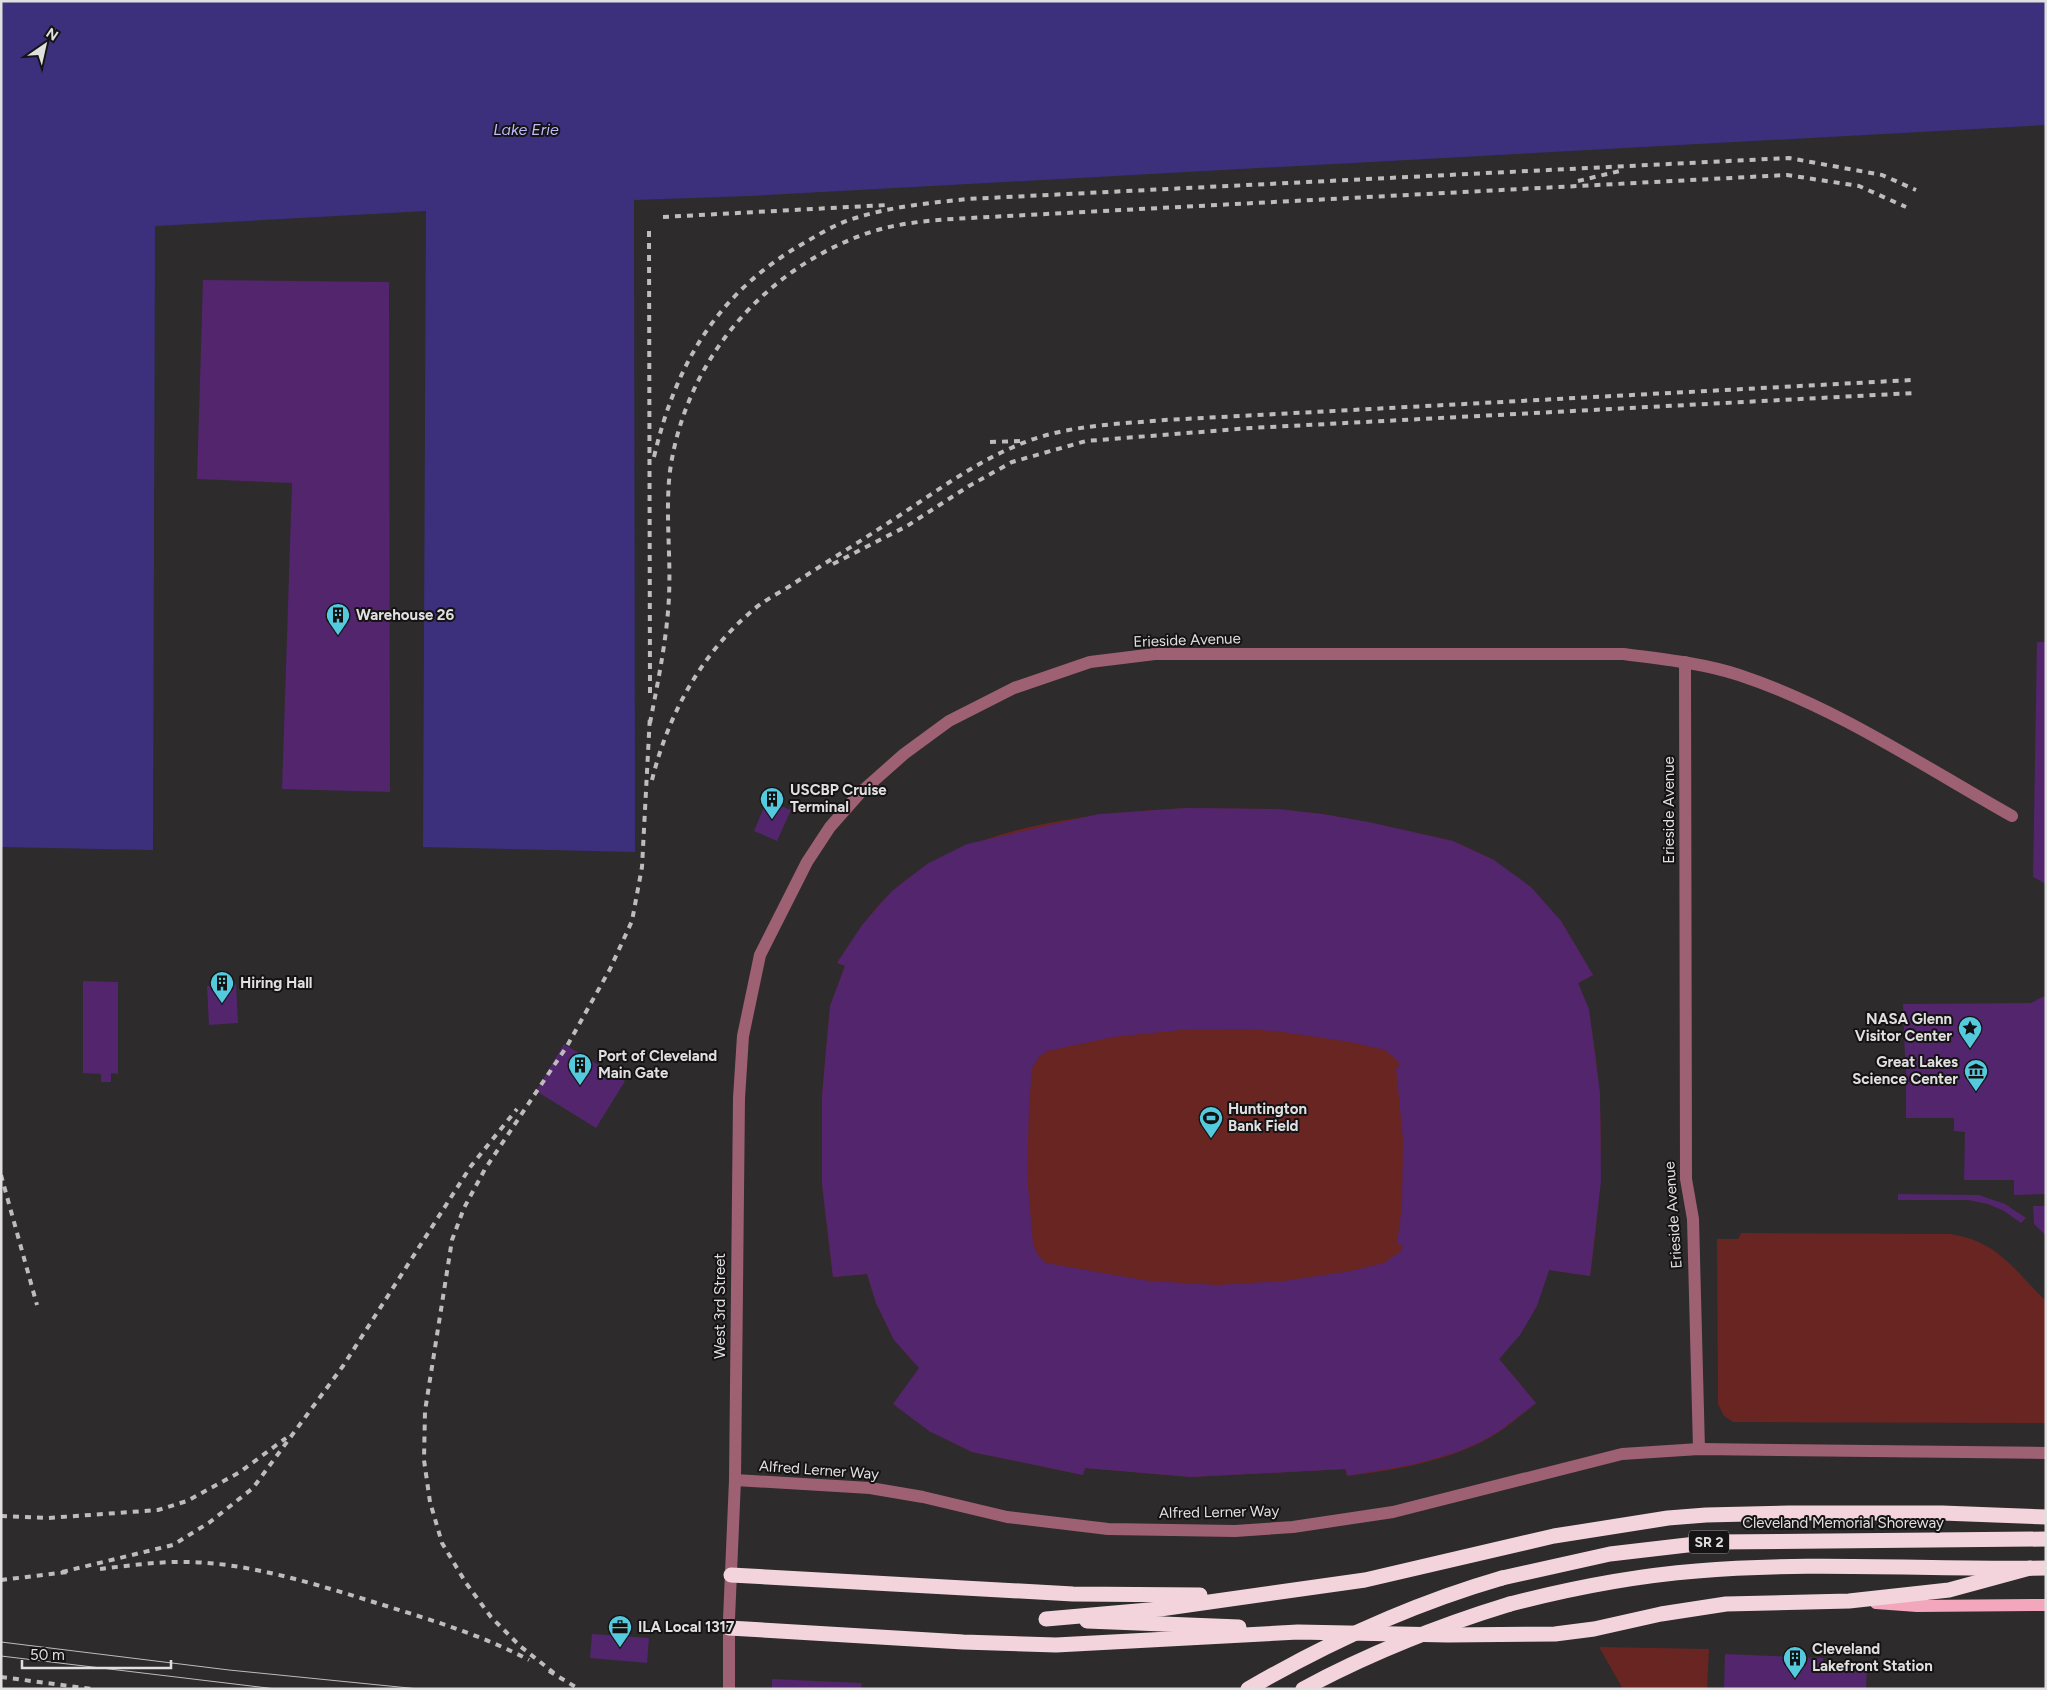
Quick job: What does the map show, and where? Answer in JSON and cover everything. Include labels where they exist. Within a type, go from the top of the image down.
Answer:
[{"type":"highway","points":[[2030,1568],[1949,1590],[1849,1601],[1726,1604],[1662,1614],[1594,1629],[1555,1634],[1448,1635],[1298,1632],[1221,1625],[1113,1623],[1046,1618],[1160,1609],[1365,1580],[1554,1536],[1706,1514],[1942,1513],[2046,1517]]},
{"type":"highway","name":"Cleveland Memorial Shoreway","points":[[1248,1689],[1369,1625],[1438,1598],[1502,1578],[1610,1554],[1713,1542],[2046,1539]]},
{"type":"highway","name":"SR 2","points":[[1303,1689],[1389,1646],[1454,1621],[1510,1604],[1613,1581],[1715,1570],[1769,1568],[2046,1568]]},
{"type":"highway","points":[[731,1578],[1073,1594],[1159,1596],[1261,1594]]},
{"type":"highway","points":[[729,1624],[972,1643],[1056,1645],[1298,1632]]},
{"type":"main road","points":[[1849,1601],[1917,1606],[2046,1605]]},
{"type":"street","name":"Erieside Avenue","points":[[772,927],[807,862],[830,827],[860,793],[904,754],[949,721],[1014,688],[1090,662],[1155,654],[1623,654],[1684,662],[1738,675],[1829,712],[2012,816]]},
{"type":"street","name":"Erieside Avenue","points":[[1684,662],[1686,1180],[1693,1219],[1699,1449]]},
{"type":"street","name":"West 3rd Street","points":[[729,1689],[729,1624],[735,1480],[737,1178],[743,1036],[760,955],[772,927]]},
{"type":"street","points":[[1699,1449],[2046,1453]]},
{"type":"street","name":"Alfred Lerner Way","points":[[735,1480],[870,1488],[923,1497],[1007,1518],[1108,1529],[1235,1531],[1328,1522],[1394,1512],[1622,1454],[1699,1449]]},
{"type":"shaded area","name":"Huntington Bank Field","points":[[1187,808],[1277,809],[1322,814],[1453,841],[1494,860],[1561,921],[1593,975],[1578,983],[1592,1029],[1599,1087],[1601,1141],[1599,1195],[1590,1276],[1549,1270],[1529,1318],[1499,1359],[1536,1403],[1513,1422],[1482,1442],[1445,1457],[1426,1462],[1386,1471],[1347,1476],[1345,1469],[1191,1477],[1085,1468],[1083,1475],[972,1452],[929,1431],[919,1368],[894,1340],[876,1303],[867,1274],[833,1277],[822,1184],[822,1096],[830,1006],[845,966],[837,963],[863,925],[893,891],[922,869],[956,851],[993,837],[1072,819],[1150,810]]},
{"type":"shaded area","points":[[1741,1233],[1950,1234],[1981,1243],[1993,1250],[2004,1258],[2046,1301],[2046,1423],[1733,1422],[1724,1416],[1718,1404],[1717,1239],[1738,1239]]},
{"type":"shaded area","points":[[1599,1647],[1709,1649],[1707,1689],[1623,1689]]},
{"type":"water","name":"Lake Erie","points":[[1,1],[2046,1],[2046,125],[749,196],[634,200],[635,852],[423,847],[426,211],[155,226],[153,850],[1,847]]},
{"type":"building","name":"Warehouse 26","points":[[203,280],[389,282],[390,792],[282,789],[292,483],[197,479]]},
{"type":"building","points":[[2037,642],[2046,642],[2046,884],[2033,877]]},
{"type":"building","name":"USCBP Cruise Terminal","points":[[767,800],[791,810],[777,841],[754,831]]},
{"type":"building","name":"Huntington Bank Field","points":[[1187,808],[1277,809],[1368,822],[1453,841],[1494,860],[1531,887],[1561,921],[1593,975],[1578,983],[1589,1009],[1600,1093],[1601,1181],[1590,1276],[1549,1270],[1537,1306],[1520,1335],[1499,1359],[1536,1403],[1498,1432],[1457,1452],[1415,1464],[1347,1476],[1346,1469],[1191,1477],[1085,1468],[1083,1475],[972,1452],[929,1431],[893,1404],[919,1368],[894,1340],[876,1303],[867,1274],[833,1277],[822,1184],[822,1096],[830,1006],[845,966],[837,963],[862,925],[892,891],[927,864],[967,844],[1099,814]],"holes":[[[1248,1029],[1350,1042],[1385,1050],[1397,1060],[1400,1066],[1396,1068],[1403,1139],[1402,1206],[1397,1244],[1403,1245],[1401,1251],[1384,1263],[1351,1271],[1284,1281],[1217,1285],[1149,1281],[1046,1263],[1037,1254],[1033,1244],[1027,1174],[1032,1069],[1039,1057],[1047,1051],[1113,1037],[1181,1030]]]},
{"type":"building","points":[[83,981],[118,982],[118,1074],[111,1073],[111,1082],[101,1082],[101,1074],[83,1073]]},
{"type":"building","name":"Hiring Hall","points":[[236,984],[238,1023],[209,1025],[207,986]]},
{"type":"building","name":"Great Lakes Science Center","points":[[2046,997],[2046,1194],[2014,1195],[2014,1180],[1964,1180],[1965,1132],[1954,1131],[1954,1118],[1906,1118],[1906,1067],[1893,1067],[1893,1057],[1905,1057],[1903,1004],[2031,1003]]},
{"type":"building","name":"Port of Cleveland Main Gate","points":[[564,1044],[625,1081],[596,1128],[536,1091]]},
{"type":"building","points":[[1898,1194],[1979,1195],[2005,1204],[2026,1218],[2021,1223],[2004,1211],[1988,1204],[1968,1200],[1898,1200]]},
{"type":"building","points":[[2033,1206],[2046,1206],[2046,1236],[2034,1224]]},
{"type":"building","name":"ILA Local 1317","points":[[592,1634],[649,1638],[647,1663],[590,1658]]},
{"type":"building","name":"Cleveland Lakefront Station","points":[[1725,1654],[1823,1658],[1823,1668],[1867,1670],[1866,1689],[1724,1689]]},
{"type":"building","points":[[772,1679],[862,1683],[861,1689],[772,1689]]},
{"type":"tram line","points":[[1,1642],[229,1670],[419,1689]]},
{"type":"tram line","points":[[1,1656],[276,1689]]},
{"type":"railway","points":[[654,457],[663,423],[688,361],[705,333],[725,307],[747,284],[774,262],[804,243],[844,222],[886,210],[967,199],[1789,158],[1882,175],[1916,190]]},
{"type":"railway","points":[[1578,181],[1624,170]]},
{"type":"railway","points":[[650,723],[662,660],[668,612],[668,502],[670,471],[678,431],[692,394],[710,359],[733,327],[760,298],[791,273],[825,252],[862,235],[902,224],[956,219],[1787,175],[1859,186],[1906,207]]},
{"type":"railway","points":[[663,217],[887,205]]},
{"type":"railway","points":[[649,231],[650,695]]},
{"type":"railway","points":[[652,780],[667,732],[689,687],[717,646],[752,611],[974,467],[991,457],[1028,441],[1078,428],[1165,420],[1912,380]]},
{"type":"railway","points":[[833,564],[907,526],[969,486],[1012,462],[1086,441],[1251,428],[1914,393]]},
{"type":"railway","points":[[990,442],[1022,441]]},
{"type":"railway","points":[[554,1673],[520,1646],[491,1617],[466,1583],[442,1543],[430,1502],[424,1460],[425,1411],[452,1240],[464,1208],[485,1169],[567,1046],[610,969],[632,921],[642,867],[650,715]]},
{"type":"railway","points":[[62,1572],[173,1545],[210,1522],[253,1488],[343,1366],[471,1166],[517,1109]]},
{"type":"railway","points":[[1,1175],[37,1305]]},
{"type":"railway","points":[[1,1516],[48,1518],[158,1510],[187,1501],[240,1472],[286,1438]]},
{"type":"railway","points":[[100,1569],[150,1563],[180,1562],[230,1565],[255,1570],[332,1589],[437,1622],[493,1643],[529,1660]]},
{"type":"railway","points":[[1,1580],[68,1572]]},
{"type":"railway","points":[[549,1671],[579,1689]]},
{"type":"railway","points":[[1,1677],[92,1689]]},
{"type":"place","name":"Warehouse 26","points":[[338,636]]},
{"type":"place","name":"USCBP Cruise Terminal","points":[[772,820]]},
{"type":"place","name":"Hiring Hall","points":[[222,1004]]},
{"type":"place","name":"NASA Glenn Visitor Center","points":[[1970,1049]]},
{"type":"place","name":"Port of Cleveland Main Gate","points":[[580,1086]]},
{"type":"place","name":"Great Lakes Science Center","points":[[1976,1092]]},
{"type":"place","name":"Huntington Bank Field","points":[[1211,1139]]},
{"type":"place","name":"ILA Local 1317","points":[[620,1648]]},
{"type":"place","name":"Cleveland Lakefront Station","points":[[1795,1679]]}]
